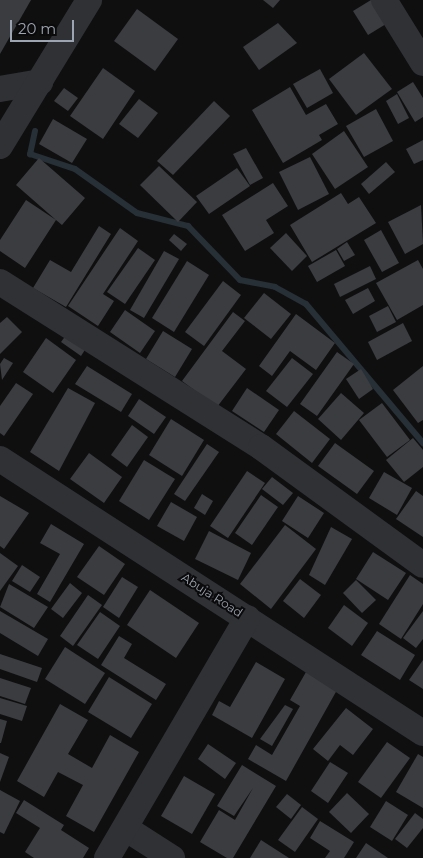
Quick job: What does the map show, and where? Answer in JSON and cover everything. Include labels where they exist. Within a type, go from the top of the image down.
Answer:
[{"type":"street","points":[[0,146],[89,0]]},
{"type":"street","points":[[384,0],[423,63]]},
{"type":"street","points":[[0,90],[40,82]]},
{"type":"street","points":[[0,282],[261,447],[423,565]]},
{"type":"street","name":"Abuja Road","points":[[0,459],[423,732]]},
{"type":"street","points":[[107,858],[247,618]]},
{"type":"street","points":[[125,828],[172,858]]},
{"type":"building","points":[[0,0],[31,0],[0,54]]},
{"type":"building","points":[[263,0],[280,0],[273,8]]},
{"type":"building","points":[[371,0],[386,24],[368,35],[353,11]]},
{"type":"building","points":[[137,9],[178,39],[155,71],[114,41]]},
{"type":"building","points":[[278,23],[297,43],[259,70],[243,47]]},
{"type":"building","points":[[364,53],[392,89],[356,115],[329,79]]},
{"type":"building","points":[[103,68],[135,91],[103,139],[70,116]]},
{"type":"building","points":[[320,69],[333,93],[307,108],[293,84]]},
{"type":"building","points":[[413,82],[423,98],[423,117],[415,122],[397,92]]},
{"type":"building","points":[[290,87],[306,115],[326,104],[338,124],[319,135],[322,140],[283,163],[252,110]]},
{"type":"building","points":[[64,88],[78,98],[68,111],[54,101]]},
{"type":"building","points":[[397,94],[409,118],[398,124],[386,101]]},
{"type":"building","points":[[139,99],[158,113],[138,138],[119,124]]},
{"type":"building","points":[[214,101],[230,116],[173,175],[157,161]]},
{"type":"building","points":[[376,109],[393,141],[364,157],[346,126]]},
{"type":"building","points":[[53,119],[87,139],[72,163],[39,144]]},
{"type":"building","points":[[344,131],[368,167],[335,189],[312,154]]},
{"type":"building","points":[[423,140],[423,160],[414,164],[406,149]]},
{"type":"building","points":[[246,148],[263,178],[250,185],[233,154]]},
{"type":"building","points":[[310,157],[329,194],[298,210],[279,172]]},
{"type":"building","points":[[39,158],[85,198],[62,225],[16,185]]},
{"type":"building","points":[[386,162],[395,172],[369,194],[361,184]]},
{"type":"building","points":[[159,166],[197,202],[178,222],[140,185]]},
{"type":"building","points":[[237,168],[250,186],[209,214],[196,196]]},
{"type":"building","points":[[273,183],[288,206],[266,220],[274,233],[245,251],[222,215]]},
{"type":"building","points":[[341,193],[348,204],[359,197],[376,223],[312,262],[290,225]]},
{"type":"building","points":[[26,200],[56,220],[25,268],[0,251],[0,240]]},
{"type":"building","points":[[421,205],[423,244],[405,254],[388,222]]},
{"type":"building","points":[[99,226],[111,234],[66,307],[33,288],[50,260],[71,272]]},
{"type":"building","points":[[120,228],[138,241],[103,294],[114,301],[98,326],[68,306]]},
{"type":"building","points":[[381,230],[399,263],[382,272],[364,240]]},
{"type":"building","points":[[286,233],[307,256],[292,271],[270,248]]},
{"type":"building","points":[[174,234],[187,244],[181,251],[169,240]]},
{"type":"building","points":[[347,242],[355,255],[344,261],[337,249]]},
{"type":"building","points":[[138,248],[155,260],[125,304],[107,292]]},
{"type":"building","points":[[336,250],[345,266],[317,282],[308,266]]},
{"type":"building","points":[[164,251],[179,259],[144,318],[130,310]]},
{"type":"building","points":[[418,260],[423,269],[423,305],[397,320],[376,283]]},
{"type":"building","points":[[187,261],[209,275],[174,332],[152,318]]},
{"type":"building","points":[[370,266],[376,279],[340,297],[334,284]]},
{"type":"building","points":[[223,281],[241,295],[204,346],[185,332]]},
{"type":"building","points":[[368,288],[375,301],[353,314],[345,300]]},
{"type":"building","points":[[264,293],[291,314],[271,339],[244,318]]},
{"type":"building","points":[[388,306],[396,322],[377,332],[369,316]]},
{"type":"building","points":[[125,310],[155,331],[140,353],[110,332]]},
{"type":"building","points":[[233,312],[245,321],[222,351],[246,369],[217,407],[182,381]]},
{"type":"building","points":[[296,314],[335,343],[316,370],[290,351],[272,376],[259,366]]},
{"type":"building","points":[[7,317],[22,332],[0,354],[0,323]]},
{"type":"building","points":[[403,323],[412,341],[377,360],[368,342]]},
{"type":"building","points":[[69,331],[88,345],[81,356],[61,342]]},
{"type":"building","points":[[163,331],[192,349],[175,377],[146,359]]},
{"type":"building","points":[[46,338],[76,360],[53,393],[23,372]]},
{"type":"building","points":[[337,352],[354,364],[317,416],[300,404]]},
{"type":"building","points":[[4,358],[13,363],[2,380],[0,364]]},
{"type":"building","points":[[292,358],[313,374],[287,407],[266,391]]},
{"type":"building","points":[[87,366],[132,394],[121,412],[75,384]]},
{"type":"building","points":[[423,366],[423,420],[418,423],[393,390]]},
{"type":"building","points":[[361,369],[373,389],[359,399],[346,379]]},
{"type":"building","points":[[16,383],[33,394],[4,436],[0,433],[0,406]]},
{"type":"building","points":[[68,388],[95,403],[59,471],[30,452]]},
{"type":"building","points":[[247,388],[279,410],[264,432],[232,411]]},
{"type":"building","points":[[341,393],[364,413],[341,440],[318,419]]},
{"type":"building","points":[[139,399],[166,417],[154,434],[128,416]]},
{"type":"building","points":[[382,403],[410,440],[387,457],[359,420]]},
{"type":"building","points":[[294,411],[330,439],[312,463],[276,434]]},
{"type":"building","points":[[171,419],[204,440],[182,476],[149,455]]},
{"type":"building","points":[[132,425],[148,437],[127,467],[111,455]]},
{"type":"building","points":[[413,438],[423,450],[423,467],[404,482],[386,460]]},
{"type":"building","points":[[335,443],[374,471],[357,494],[318,466]]},
{"type":"building","points":[[207,444],[219,452],[185,501],[174,494]]},
{"type":"building","points":[[89,453],[122,477],[104,503],[70,479]]},
{"type":"building","points":[[144,460],[175,479],[149,520],[119,501]]},
{"type":"building","points":[[247,471],[265,483],[228,538],[210,526]]},
{"type":"building","points":[[384,472],[412,488],[397,515],[369,498]]},
{"type":"building","points":[[272,477],[293,493],[283,505],[262,489]]},
{"type":"building","points":[[416,491],[423,496],[423,537],[396,519]]},
{"type":"building","points":[[202,494],[213,501],[205,515],[194,508]]},
{"type":"building","points":[[261,495],[278,507],[252,545],[235,533]]},
{"type":"building","points":[[0,496],[29,513],[4,549],[0,546]]},
{"type":"building","points":[[298,496],[324,513],[308,538],[282,521]]},
{"type":"building","points":[[171,502],[197,517],[184,541],[157,526]]},
{"type":"building","points":[[51,524],[84,544],[50,602],[37,594],[60,554],[40,543]]},
{"type":"building","points":[[285,525],[316,549],[271,609],[240,584]]},
{"type":"building","points":[[331,527],[352,539],[325,585],[309,575]]},
{"type":"building","points":[[209,531],[251,553],[238,580],[195,559]]},
{"type":"building","points":[[99,546],[125,564],[104,595],[77,577]]},
{"type":"building","points":[[373,552],[406,573],[388,600],[356,579]]},
{"type":"building","points":[[0,553],[18,566],[0,591]]},
{"type":"building","points":[[22,565],[40,577],[30,592],[12,581]]},
{"type":"building","points":[[410,575],[423,584],[423,604],[401,639],[379,624]]},
{"type":"building","points":[[122,577],[138,587],[119,618],[103,607]]},
{"type":"building","points":[[300,579],[321,595],[304,618],[283,601]]},
{"type":"building","points":[[356,580],[376,600],[362,613],[343,593]]},
{"type":"building","points":[[70,583],[82,593],[63,618],[51,609]]},
{"type":"building","points":[[9,584],[48,607],[34,628],[0,607]]},
{"type":"building","points":[[150,590],[199,623],[176,658],[127,625]]},
{"type":"building","points":[[88,595],[102,605],[73,646],[60,636]]},
{"type":"building","points":[[344,605],[368,623],[352,646],[328,628]]},
{"type":"building","points":[[0,611],[48,639],[38,656],[0,633]]},
{"type":"building","points":[[423,611],[423,639],[416,648],[403,638]]},
{"type":"building","points":[[100,612],[120,626],[98,659],[77,645]]},
{"type":"building","points":[[377,631],[415,655],[400,680],[361,655]]},
{"type":"building","points":[[119,636],[132,644],[124,658],[166,684],[156,700],[101,665]]},
{"type":"building","points":[[65,647],[105,673],[85,704],[45,679]]},
{"type":"building","points":[[0,654],[42,668],[37,682],[0,669]]},
{"type":"building","points":[[423,660],[423,689],[409,680]]},
{"type":"building","points":[[256,662],[285,679],[252,738],[212,715],[219,701],[230,707]]},
{"type":"building","points":[[306,672],[337,690],[286,781],[248,759],[256,745],[272,755],[300,706],[290,700]]},
{"type":"building","points":[[109,677],[152,704],[131,738],[88,712]]},
{"type":"building","points":[[0,678],[31,688],[25,704],[0,696]]},
{"type":"building","points":[[0,698],[27,706],[22,721],[0,714]]},
{"type":"building","points":[[60,704],[88,720],[68,754],[92,768],[110,735],[139,752],[94,832],[66,816],[83,785],[58,772],[44,797],[17,781]]},
{"type":"building","points":[[285,705],[293,709],[272,746],[260,739]]},
{"type":"building","points":[[346,708],[373,729],[353,755],[340,745],[328,761],[313,749]]},
{"type":"building","points":[[0,719],[7,721],[1,743],[0,743]]},
{"type":"building","points":[[387,742],[410,758],[381,798],[358,782]]},
{"type":"building","points":[[208,744],[236,763],[225,779],[198,759]]},
{"type":"building","points":[[0,753],[9,757],[0,782]]},
{"type":"building","points":[[418,754],[423,757],[423,808],[396,792]]},
{"type":"building","points":[[330,762],[348,773],[328,803],[311,791]]},
{"type":"building","points":[[242,765],[276,786],[233,858],[227,858],[200,842],[219,810],[235,820],[253,788],[234,816],[217,806]]},
{"type":"building","points":[[184,776],[215,794],[192,834],[161,816]]},
{"type":"building","points":[[0,790],[20,801],[4,834],[0,832]]},
{"type":"building","points":[[347,793],[369,814],[351,833],[329,812]]},
{"type":"building","points":[[287,794],[301,805],[291,819],[276,807]]},
{"type":"building","points":[[24,800],[64,825],[61,830],[89,848],[83,858],[34,858],[25,852],[40,828],[16,813]]},
{"type":"building","points":[[386,801],[408,815],[392,841],[370,827]]},
{"type":"building","points":[[302,807],[318,819],[295,852],[278,840]]},
{"type":"building","points":[[415,813],[423,819],[423,828],[407,848],[395,839]]},
{"type":"building","points":[[320,821],[354,842],[344,858],[325,858],[330,851],[310,838]]},
{"type":"building","points":[[261,840],[289,858],[250,858]]},
{"type":"building","points":[[366,843],[388,858],[356,858]]},
{"type":"waterway","points":[[35,131],[30,154],[75,169],[137,213],[188,226],[240,280],[275,287],[306,304],[423,443]]}]
